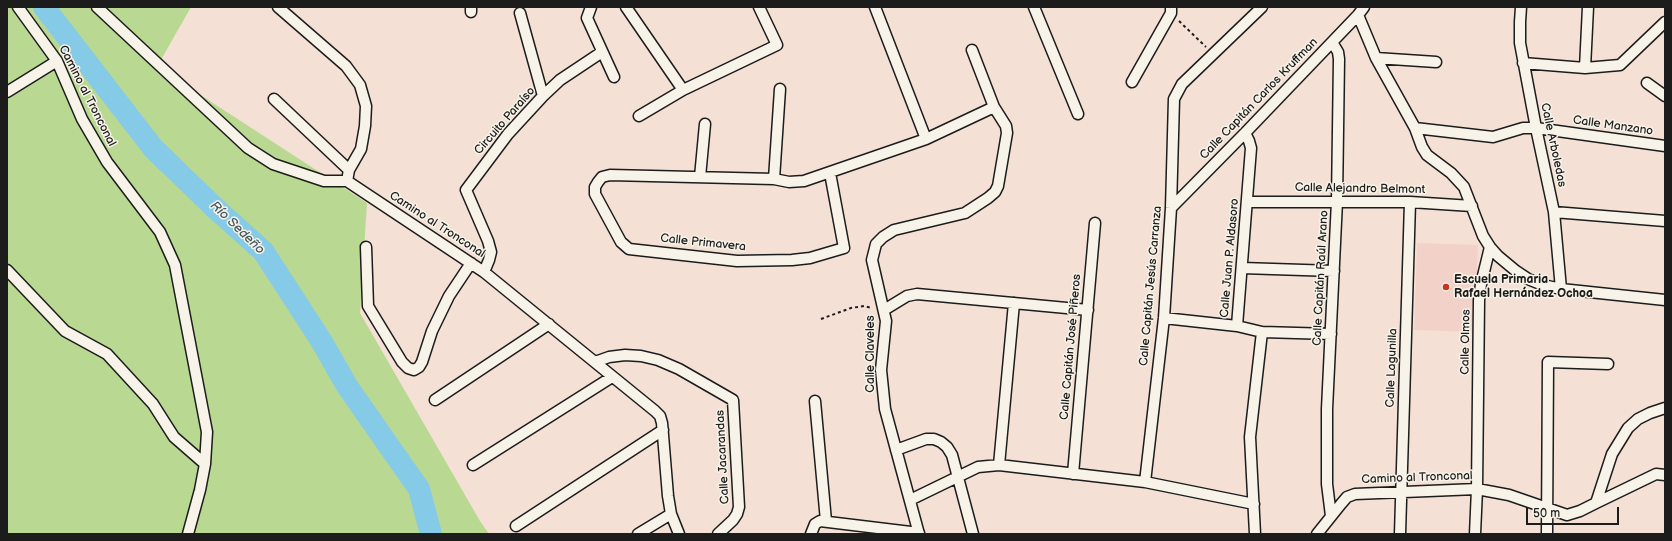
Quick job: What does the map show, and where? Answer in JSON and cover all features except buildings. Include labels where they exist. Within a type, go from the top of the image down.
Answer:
[{"type":"street","name":"Camino al Tronconal","points":[[18,7],[57,61],[82,120],[107,162],[160,232],[175,265],[207,432],[205,464],[192,533]]},
{"type":"street","points":[[97,7],[248,148],[274,164],[324,181],[347,181],[349,170],[361,149],[366,126],[366,106],[360,85],[346,66],[278,7]]},
{"type":"street","points":[[591,7],[586,18],[614,77]]},
{"type":"street","points":[[626,7],[682,90]]},
{"type":"street","points":[[639,116],[682,90],[777,45],[760,7]]},
{"type":"street","points":[[874,7],[926,139]]},
{"type":"street","points":[[1034,7],[1078,114]]},
{"type":"street","points":[[1213,53],[1262,7]]},
{"type":"street","name":"Calle Arboledas","points":[[1521,7],[1520,36],[1523,63],[1554,212],[1561,289]]},
{"type":"street","points":[[1585,68],[1588,7]]},
{"type":"street","points":[[1132,82],[1171,10]]},
{"type":"street","points":[[1361,11],[1376,58],[1415,128],[1422,147],[1427,155],[1458,180],[1464,187],[1483,236],[1498,256],[1528,279],[1543,285],[1561,289],[1665,300]]},
{"type":"street","name":"Calle Capitán Carlos Kruffman","points":[[1171,208],[1361,11]]},
{"type":"street","points":[[520,13],[544,96]]},
{"type":"street","points":[[1523,63],[1585,68],[1620,65],[1665,22]]},
{"type":"street","name":"Calle Capitán Raúl Arano","points":[[1331,516],[1327,484],[1327,409],[1332,334],[1337,201],[1340,59],[1332,42]]},
{"type":"street","points":[[705,124],[700,177],[774,179],[789,182],[804,181],[926,139],[994,107],[972,50]]},
{"type":"street","name":"Circuito Paraíso","points":[[484,272],[491,252],[488,241],[466,190],[508,134],[544,96],[560,80],[602,52]]},
{"type":"street","name":"Calle Capitán Jesús Carranza","points":[[1145,482],[1164,318],[1171,208],[1174,98],[1177,91],[1213,53]]},
{"type":"street","points":[[1376,58],[1436,62]]},
{"type":"street","points":[[7,92],[57,61]]},
{"type":"street","points":[[1647,83],[1665,96]]},
{"type":"street","points":[[774,179],[780,89]]},
{"type":"street","points":[[274,100],[349,170]]},
{"type":"street","name":"Calle Claveles","points":[[919,534],[885,409],[882,388],[882,370],[886,332],[884,310],[872,260],[876,244],[883,236],[894,230],[965,213],[995,192],[998,186],[1007,133],[1006,126],[994,107]]},
{"type":"street","name":"Calle Manzano","points":[[1415,128],[1492,137],[1523,128],[1536,128],[1665,146]]},
{"type":"street","name":"Calle Juan P. Aldasoro","points":[[1245,133],[1251,148],[1238,326],[1262,332],[1332,334]]},
{"type":"street","name":"Calle Primavera","points":[[700,177],[610,176],[602,178],[598,182],[595,187],[595,194],[621,242],[629,249],[737,261],[810,258],[844,248],[830,173]]},
{"type":"street","name":"Camino al Tronconal","points":[[347,181],[484,272],[660,416],[663,430],[668,496],[671,514],[679,534]]},
{"type":"street","name":"Calle Alejandro Belmont","points":[[1248,202],[1410,202],[1472,206]]},
{"type":"street","name":"Calle Lagunilla","points":[[1400,534],[1410,202]]},
{"type":"street","points":[[1554,212],[1665,221]]},
{"type":"street","name":"Calle Capitán José Piñeros","points":[[1073,474],[1095,223]]},
{"type":"street","points":[[366,247],[368,306],[402,362],[408,368],[414,370],[419,367],[422,362],[432,331],[449,296],[471,263]]},
{"type":"street","name":"Calle Olmos","points":[[1475,534],[1477,489],[1479,300],[1480,284],[1490,247]]},
{"type":"street","points":[[1242,268],[1334,271]]},
{"type":"street","points":[[7,270],[65,331],[107,354],[153,404],[174,437],[205,464]]},
{"type":"street","points":[[884,310],[907,296],[917,294],[1088,310]]},
{"type":"street","points":[[999,465],[1014,303]]},
{"type":"street","points":[[1164,318],[1238,326]]},
{"type":"street","points":[[435,400],[549,324]]},
{"type":"street","points":[[1256,534],[1250,436],[1262,332]]},
{"type":"street","name":"Calle Jacarandas","points":[[595,362],[609,357],[625,355],[641,356],[658,360],[679,369],[733,400],[739,507],[733,520],[718,534]]},
{"type":"street","points":[[1547,534],[1548,362],[1608,364]]},
{"type":"street","points":[[473,465],[612,377]]},
{"type":"street","points":[[815,401],[826,521]]},
{"type":"street","points":[[1596,503],[1612,454],[1628,428],[1650,413],[1665,408]]},
{"type":"street","points":[[516,526],[663,430]]},
{"type":"street","points":[[896,450],[926,439],[934,439],[947,447],[952,455],[973,534]]},
{"type":"street","points":[[910,500],[978,468],[999,465],[1145,482],[1254,504]]},
{"type":"street","name":"Camino al Tronconal","points":[[1318,534],[1331,516],[1348,497],[1355,494],[1477,489],[1509,495],[1567,515],[1580,511],[1656,474],[1665,475]]},
{"type":"street","points":[[638,534],[671,514]]},
{"type":"street","points":[[811,534],[815,524],[820,521],[919,534]]},
{"type":"path","points":[[1171,10],[1213,53]]},
{"type":"path","points":[[821,319],[851,308],[864,306],[884,310]]},
{"type":"shaded area","name":"Escuela Primaria Rafael Hernández Ochoa","points":[[1417,243],[1478,245],[1475,332],[1414,330]]},
{"type":"green space","points":[[7,7],[191,7],[162,58],[159,68],[367,203],[360,313],[480,521],[489,534],[7,534]]},
{"type":"waterway","name":"Río Sedeño","points":[[44,7],[153,148],[216,209],[263,251],[322,342],[347,386],[419,489],[431,534]]},
{"type":"place","name":"Escuela Primaria Rafael Hernández Ochoa","points":[[1446,287]]}]
